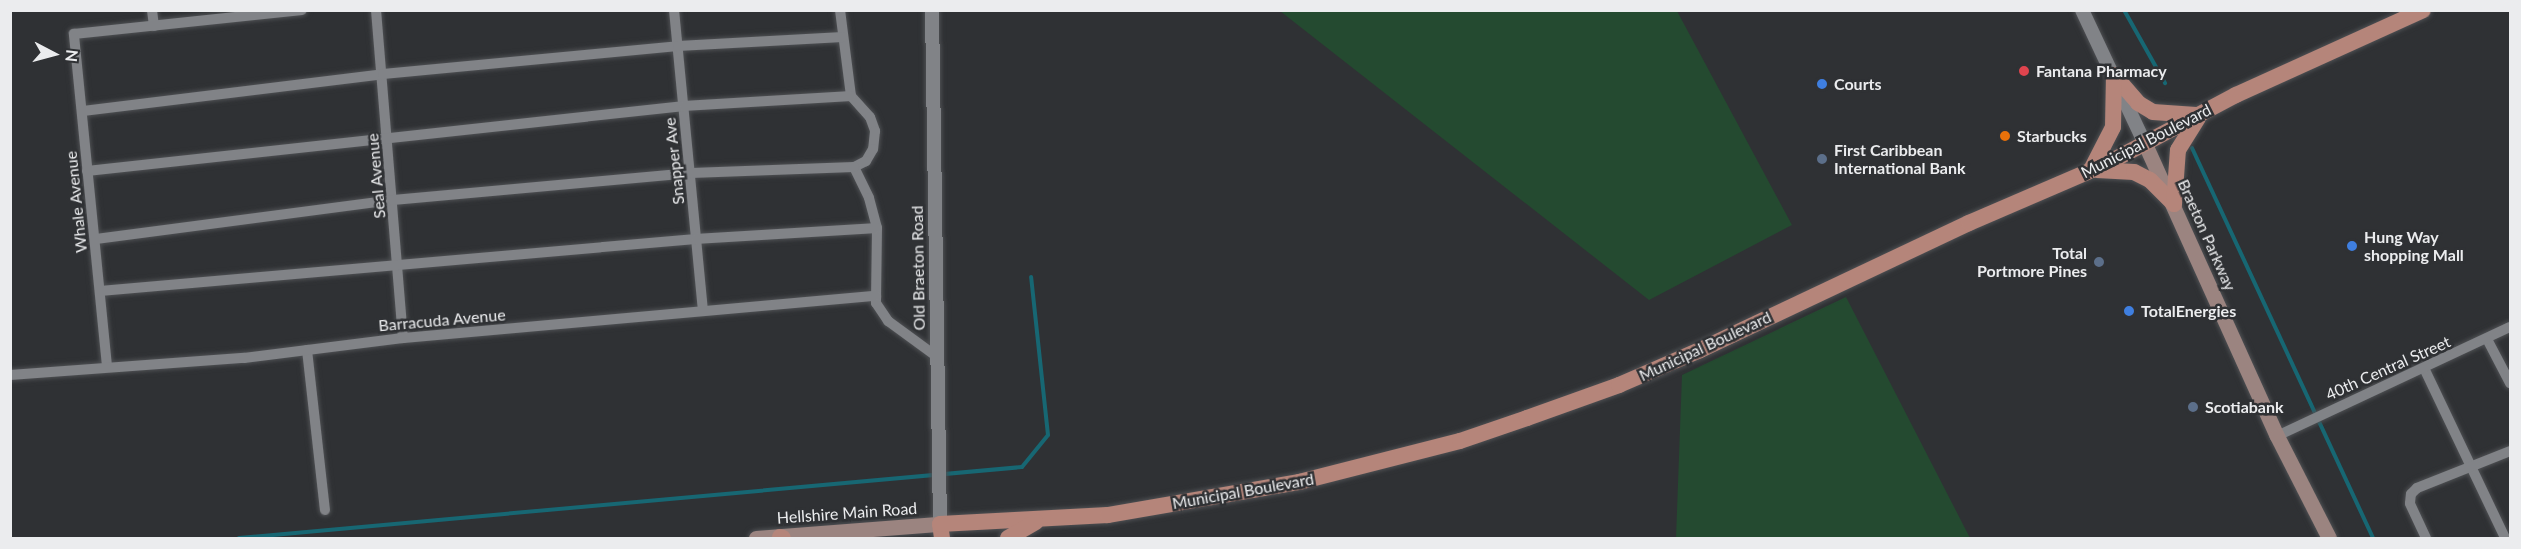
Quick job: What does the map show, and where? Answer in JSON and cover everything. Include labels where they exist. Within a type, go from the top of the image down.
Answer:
[{"type":"main road","name":"Municipal Boulevard","points":[[941,531],[1108,515],[1299,482],[1516,422],[1620,385],[2091,170],[2200,115],[2422,10]]},
{"type":"main road","points":[[2114,75],[2138,103],[2153,112],[2200,115],[2178,150],[2174,204]]},
{"type":"main road","points":[[2114,75],[2113,127],[2091,170],[2134,172],[2150,180],[2174,204]]},
{"type":"main road","name":"Braeton Parkway","points":[[2145,144],[2277,436],[2329,538]]},
{"type":"main road","points":[[1008,538],[1036,521]]},
{"type":"main road","name":"Hellshire Main Road","points":[[756,538],[941,531]]},
{"type":"street","points":[[152,10],[153,26],[219,15],[302,10]]},
{"type":"street","name":"Seal Avenue","points":[[376,10],[404,338]]},
{"type":"street","name":"Snapper Ave","points":[[674,10],[703,309]]},
{"type":"street","points":[[96,239],[393,200],[691,173],[854,167],[866,161],[873,149],[875,131],[870,117],[851,96],[840,10]]},
{"type":"street","name":"Old Braeton Road","points":[[932,10],[936,356],[941,531]]},
{"type":"street","name":"Braeton Parkway","points":[[2082,10],[2145,144]]},
{"type":"street","name":"Whale Avenue","points":[[107,366],[74,34],[153,26]]},
{"type":"street","points":[[83,111],[383,74],[678,46],[843,37]]},
{"type":"street","points":[[87,171],[387,136],[684,106],[851,96]]},
{"type":"street","points":[[854,167],[869,198],[878,228],[876,296],[888,321],[936,356]]},
{"type":"street","points":[[100,291],[696,239],[878,228]]},
{"type":"street","name":"Barracuda Avenue","points":[[10,375],[307,350],[404,338],[703,309],[876,296]]},
{"type":"street","name":"40th Central Street","points":[[2277,436],[2511,327]]},
{"type":"street","points":[[2487,339],[2511,383]]},
{"type":"street","points":[[307,350],[325,510]]},
{"type":"street","points":[[2424,368],[2505,538]]},
{"type":"street","points":[[2426,538],[2410,503],[2411,494],[2417,488],[2511,451]]},
{"type":"green space","points":[[1280,11],[1677,11],[1792,225],[1649,300]]},
{"type":"green space","points":[[1846,297],[1970,538],[1676,538],[1682,375]]},
{"type":"waterway","points":[[2124,10],[2165,83]]},
{"type":"waterway","points":[[2192,148],[2373,538]]},
{"type":"waterway","points":[[239,538],[1022,467],[1048,435],[1031,277]]},
{"type":"place","name":"Fantana Pharmacy","points":[[2024,71]]},
{"type":"place","name":"Courts","points":[[1822,84]]},
{"type":"place","name":"Starbucks","points":[[2005,136]]},
{"type":"place","name":"First Caribbean International Bank","points":[[1822,159]]},
{"type":"place","name":"Hung Way shopping Mall","points":[[2352,246]]},
{"type":"place","name":"Total Portmore Pines","points":[[2099,262]]},
{"type":"place","name":"TotalEnergies","points":[[2129,311]]},
{"type":"place","name":"Scotiabank","points":[[2193,407]]}]
